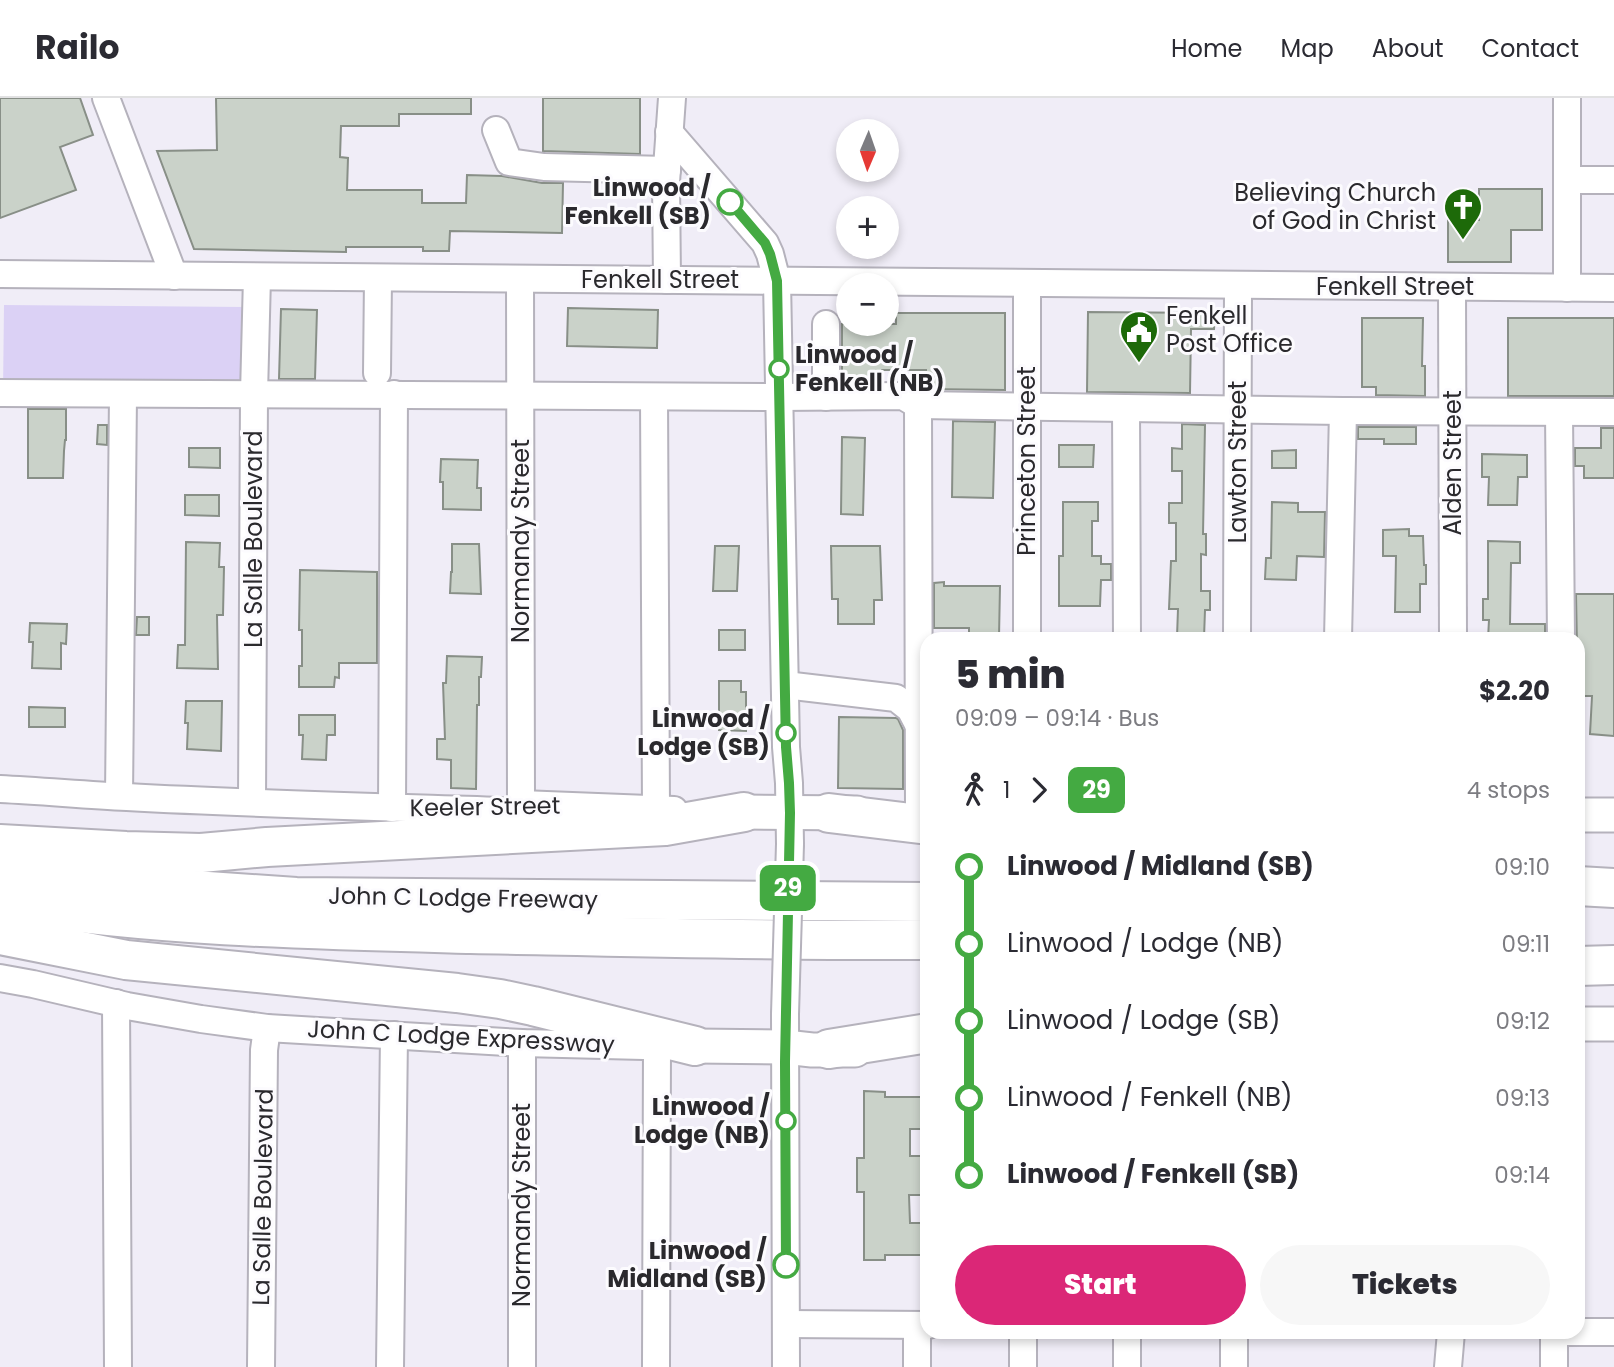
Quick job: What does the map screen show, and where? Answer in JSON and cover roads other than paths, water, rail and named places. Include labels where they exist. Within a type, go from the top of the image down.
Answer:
[{"type":"highway","points":[[0,844],[201,853],[267,847],[665,826],[744,812]]},
{"type":"highway","points":[[829,813],[920,817]]},
{"type":"highway","name":"John C Lodge Freeway","points":[[0,866],[120,885],[296,897],[920,902]]},
{"type":"highway","points":[[1585,886],[1614,888]]},
{"type":"highway","name":"John C Lodge Freeway","points":[[0,902],[116,917],[299,929],[665,938],[920,940]]},
{"type":"highway","points":[[1585,904],[1614,904]]},
{"type":"highway","points":[[0,935],[126,960],[500,999],[695,1046]]},
{"type":"highway","points":[[1585,943],[1614,944]]},
{"type":"highway","points":[[1585,966],[1614,965]]},
{"type":"highway","points":[[829,1049],[920,1034]]},
{"type":"main road","name":"Keeler Street","points":[[744,812],[790,828],[829,813]]},
{"type":"main road","points":[[1585,815],[1614,815]]},
{"type":"main road","points":[[1585,1024],[1614,1024]]},
{"type":"main road","name":"John C Lodge Expressway","points":[[695,1046],[920,1051]]},
{"type":"street","points":[[107,98],[174,276]]},
{"type":"street","points":[[667,280],[667,170],[672,98]]},
{"type":"street","points":[[1567,98],[1567,288]]},
{"type":"street","points":[[496,130],[509,162],[544,167],[667,170]]},
{"type":"street","points":[[669,132],[765,243],[777,281],[790,828],[785,1014],[786,1367]]},
{"type":"street","points":[[1567,180],[1614,180]]},
{"type":"street","name":"Fenkell Street","points":[[0,274],[1614,288]]},
{"type":"street","name":"La Salle Boulevard","points":[[252,802],[257,277]]},
{"type":"street","points":[[377,373],[378,278]]},
{"type":"street","name":"Normandy Street","points":[[520,279],[521,804]]},
{"type":"street","name":"Princeton Street","points":[[1027,284],[1027,632]]},
{"type":"street","name":"Lawton Street","points":[[1237,632],[1238,286]]},
{"type":"street","name":"Alden Street","points":[[1452,288],[1453,632]]},
{"type":"street","points":[[826,324],[826,397]]},
{"type":"street","points":[[0,393],[903,396],[918,405],[1614,412]]},
{"type":"street","points":[[392,808],[394,394]]},
{"type":"street","points":[[119,796],[123,395]]},
{"type":"street","points":[[654,397],[656,809]]},
{"type":"street","points":[[918,405],[922,632]]},
{"type":"street","points":[[1126,408],[1127,632]]},
{"type":"street","points":[[1338,632],[1343,411]]},
{"type":"street","points":[[1559,412],[1561,632]]},
{"type":"street","points":[[785,685],[895,698],[910,709],[920,724]]},
{"type":"street","name":"Keeler Street","points":[[0,789],[392,808],[509,811],[521,804],[744,812]]},
{"type":"street","name":"John C Lodge Expressway","points":[[0,978],[201,1019],[267,1028],[523,1043],[695,1046]]},
{"type":"street","points":[[116,1003],[118,1367]]},
{"type":"street","name":"La Salle Boulevard","points":[[261,1367],[264,1050],[267,1028]]},
{"type":"street","points":[[390,1367],[394,1035]]},
{"type":"street","name":"Normandy Street","points":[[522,1367],[523,1043]]},
{"type":"street","points":[[656,1367],[657,1046]]},
{"type":"street","points":[[786,1324],[920,1325]]},
{"type":"street","points":[[1585,1332],[1614,1332]]},
{"type":"street","points":[[917,1367],[920,1339]]},
{"type":"street","points":[[1023,1339],[1023,1367]]},
{"type":"street","points":[[1127,1339],[1127,1367]]},
{"type":"street","points":[[1234,1339],[1234,1367]]},
{"type":"street","points":[[1448,1367],[1450,1339]]},
{"type":"street","points":[[1553,1367],[1554,1339]]},
{"type":"place","name":"Linwood / Fenkell (SB)","points":[[730,202]]},
{"type":"place","name":"Believing Church of God in Christ","points":[[1463,241]]},
{"type":"place","name":"Fenkell Post Office","points":[[1139,364]]},
{"type":"place","name":"Linwood / Fenkell (NB)","points":[[779,369]]},
{"type":"place","name":"Linwood / Lodge (SB)","points":[[786,733]]},
{"type":"place","name":"Linwood / Lodge (NB)","points":[[786,1121]]},
{"type":"place","name":"Linwood / Midland (SB)","points":[[786,1265]]}]
